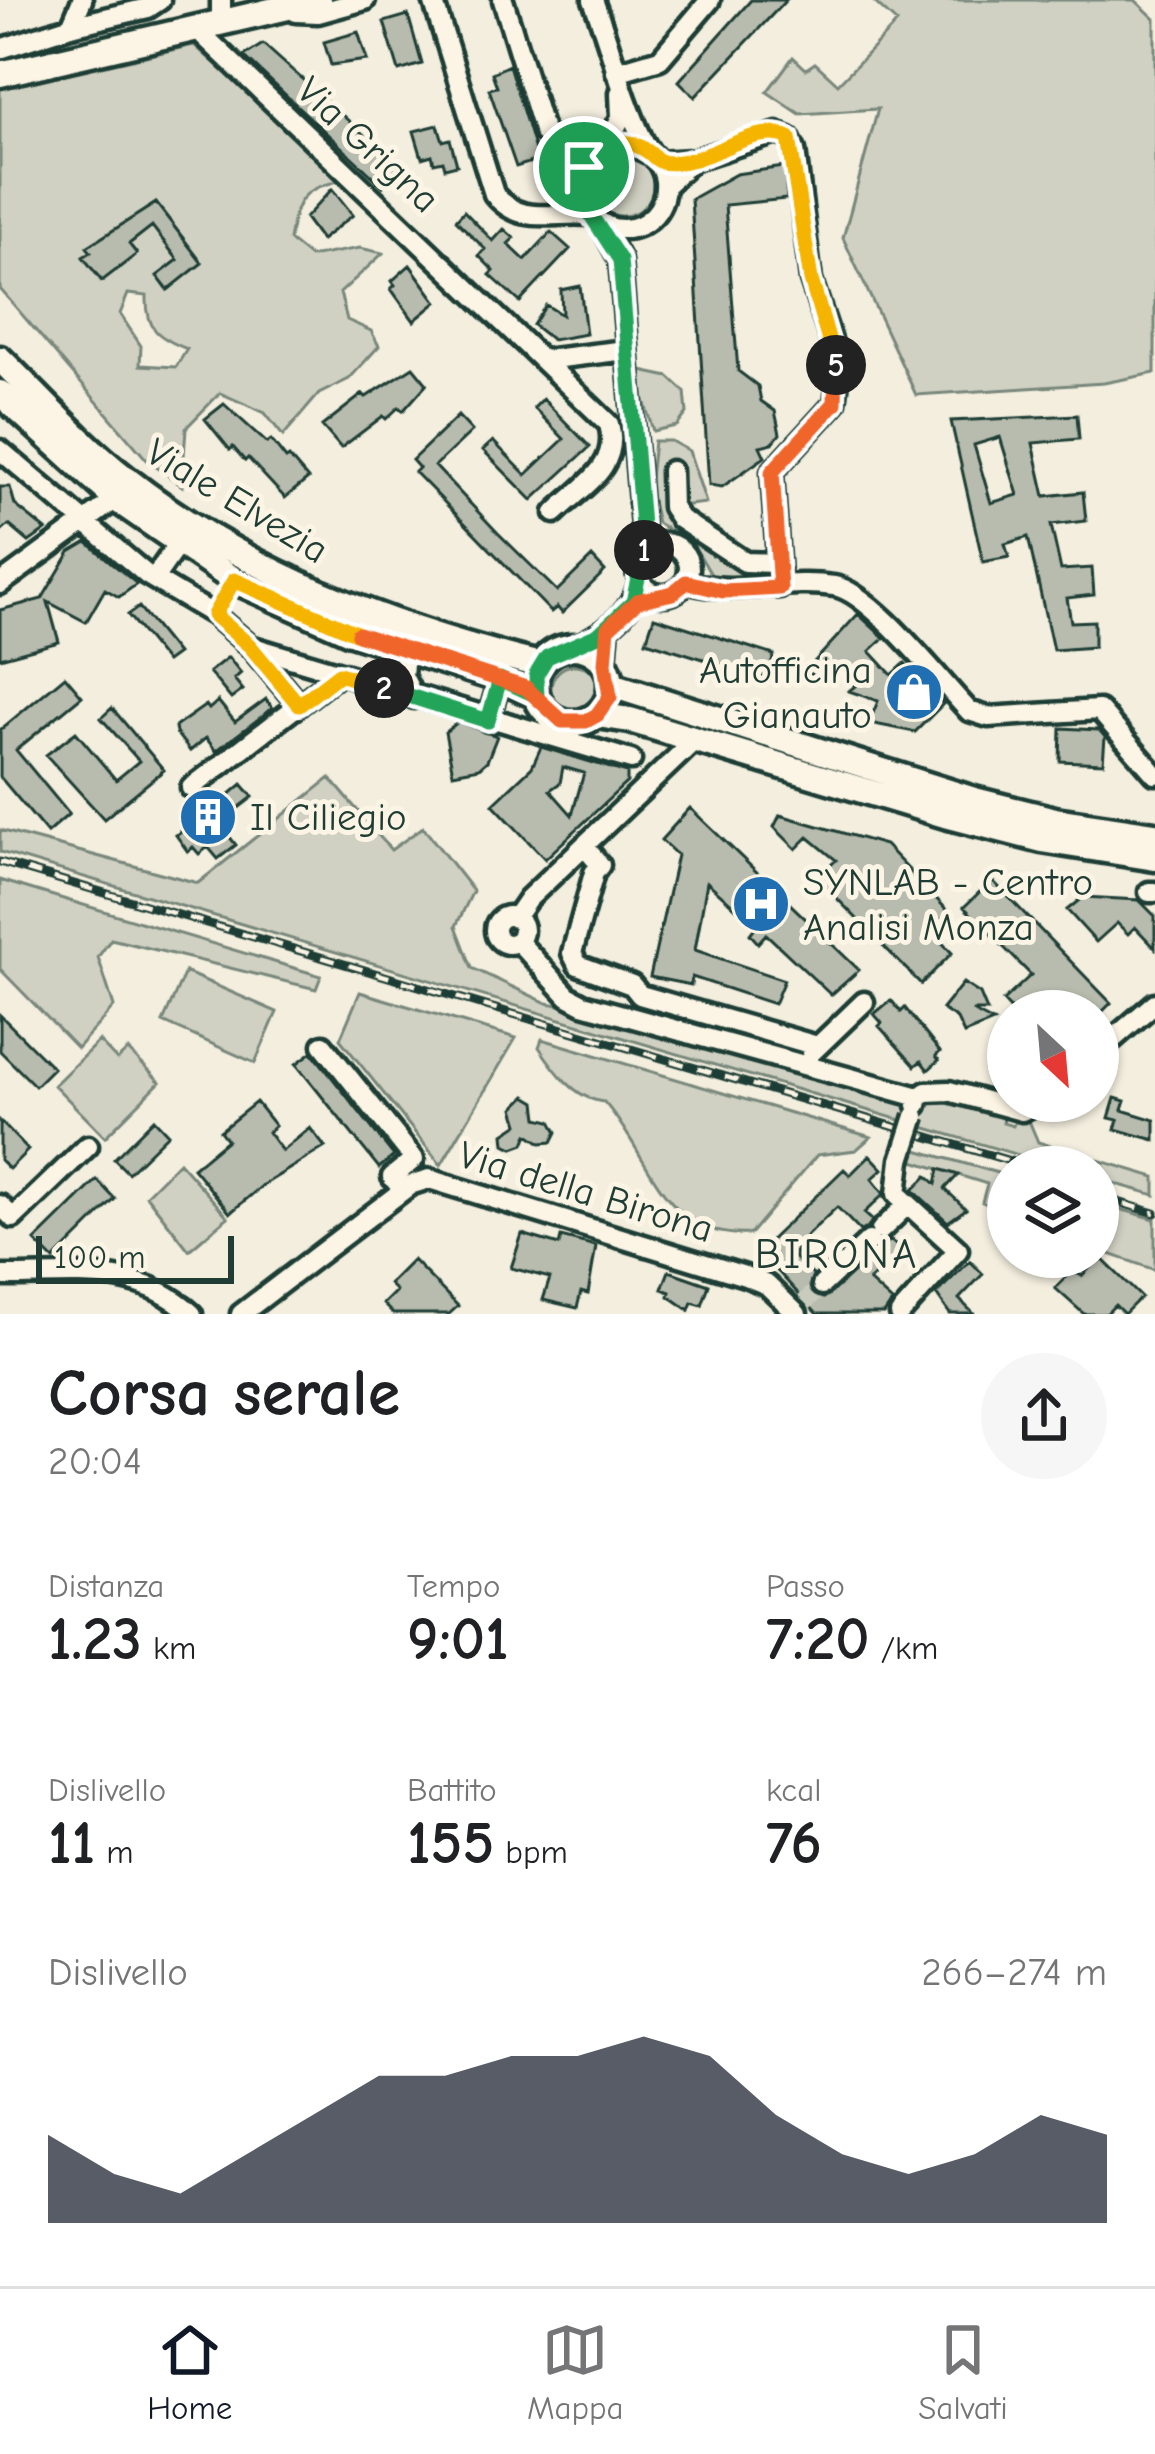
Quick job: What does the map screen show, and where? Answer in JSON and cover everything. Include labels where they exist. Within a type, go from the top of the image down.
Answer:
[{"type":"main road","points":[[0,60],[215,14],[318,0]]},
{"type":"main road","points":[[0,74],[215,14]]},
{"type":"main road","name":"Viale Elvezia","points":[[0,359],[124,478],[253,562],[347,605],[540,665]]},
{"type":"main road","name":"Viale Elvezia","points":[[0,394],[116,499],[234,580],[295,610],[500,679],[537,696],[542,707],[562,721],[586,721],[597,715],[661,729],[1003,830],[1155,858]]},
{"type":"main road","points":[[537,696],[540,665],[556,651],[576,646],[588,649],[608,674],[974,800],[1055,820],[1155,836]]},
{"type":"main road","points":[[597,715],[608,674]]},
{"type":"street","points":[[0,49],[78,11],[119,16],[160,0]]},
{"type":"street","points":[[274,6],[318,13],[365,0]]},
{"type":"street","points":[[420,0],[435,8],[489,184],[502,203],[523,215],[594,218],[622,229],[650,218]]},
{"type":"street","points":[[503,0],[544,133],[576,156],[581,198],[620,260],[644,521],[652,548]]},
{"type":"street","points":[[618,77],[660,59],[710,0]]},
{"type":"street","points":[[594,1],[618,77],[665,186],[661,205],[620,260]]},
{"type":"street","name":"Via Grigna","points":[[215,14],[490,308],[609,424],[614,442],[609,462],[555,513]]},
{"type":"street","points":[[523,215],[556,206],[607,146],[621,117],[618,77]]},
{"type":"street","points":[[607,146],[631,143],[656,159],[693,160],[778,133],[789,138],[795,150],[811,280],[832,343],[838,381],[835,403],[772,472],[780,588]]},
{"type":"street","points":[[665,186],[693,160]]},
{"type":"street","points":[[544,360],[626,350]]},
{"type":"street","points":[[0,450],[81,523],[214,615],[250,646],[299,705]]},
{"type":"street","points":[[670,471],[672,507],[680,519],[745,562],[778,562]]},
{"type":"street","name":"Viale Elvezia","points":[[0,584],[116,499]]},
{"type":"street","points":[[155,577],[178,544]]},
{"type":"street","points":[[576,646],[608,628],[633,602],[640,580],[638,566],[652,548],[676,547],[687,558],[686,582],[673,593],[633,602]]},
{"type":"street","points":[[214,615],[234,580]]},
{"type":"street","points":[[640,580],[656,594]]},
{"type":"street","points":[[686,582],[723,591],[847,588],[969,711],[988,717],[1085,707],[1099,710],[1155,774]]},
{"type":"street","points":[[608,628],[608,674]]},
{"type":"street","points":[[250,646],[488,721],[631,760]]},
{"type":"street","points":[[405,650],[404,676],[414,698]]},
{"type":"street","points":[[191,788],[339,674]]},
{"type":"street","points":[[488,721],[500,679]]},
{"type":"street","points":[[661,729],[670,764]]},
{"type":"street","points":[[695,740],[528,899],[515,918],[499,920],[494,933],[503,944],[518,941],[568,996],[583,1004],[917,1106]]},
{"type":"street","points":[[584,846],[600,865],[572,952],[578,965],[632,985],[640,995],[817,1046]]},
{"type":"street","points":[[810,1070],[810,1056],[817,1046],[864,1002]]},
{"type":"street","points":[[1119,1034],[1155,1003]]},
{"type":"street","points":[[323,1045],[414,1159],[392,1177],[403,1190]]},
{"type":"street","points":[[900,1314],[958,1250],[896,1194],[917,1106],[926,1092],[949,1091],[987,1101]]},
{"type":"street","points":[[0,1205],[13,1218],[88,1146]]},
{"type":"street","name":"Via della Birona","points":[[241,1314],[421,1180],[436,1180],[745,1276],[767,1285],[798,1311]]},
{"type":"street","points":[[822,1285],[908,1204]]},
{"type":"street","points":[[0,1276],[127,1277],[155,1285],[192,1314]]},
{"type":"shaded area","points":[[872,0],[1135,0],[1155,19],[1155,373],[1104,383],[916,395],[843,238],[878,109],[800,114],[767,92],[793,57],[806,69],[815,63],[838,84],[897,23]]},
{"type":"shaded area","points":[[194,45],[347,179],[320,186],[305,196],[289,240],[310,257],[360,248],[383,253],[340,293],[347,320],[371,331],[379,346],[349,379],[319,394],[283,436],[265,413],[220,393],[186,428],[182,486],[147,460],[0,289],[0,89]],"holes":[[[156,203],[202,263],[167,290],[158,276],[178,260],[152,226],[129,244],[137,254],[101,281],[84,258],[91,252],[88,246]],[[128,294],[147,296],[155,330],[187,349],[176,367],[140,365],[141,346],[120,314]]]},
{"type":"shaded area","points":[[622,154],[644,163],[653,185],[644,207],[622,216],[600,207],[591,185],[600,163]]},
{"type":"shaded area","points":[[641,371],[669,377],[685,392],[687,413],[677,426],[653,431],[641,390]]},
{"type":"shaded area","points":[[654,441],[671,441],[689,451],[706,503],[680,506],[667,516],[671,522],[764,571],[767,578],[728,582],[712,576],[693,544],[657,523],[649,488]]},
{"type":"shaded area","points":[[575,665],[592,672],[599,689],[592,706],[575,713],[558,706],[551,689],[558,672]]},
{"type":"shaded area","points":[[330,778],[391,850],[423,827],[473,891],[456,926],[472,968],[547,1003],[909,1104],[903,1121],[0,852],[0,830],[198,883]]},
{"type":"shaded area","points":[[0,880],[321,976],[316,989],[111,939],[98,957],[114,1007],[77,1048],[0,969]]},
{"type":"shaded area","points":[[185,972],[277,1012],[255,1063],[163,1022]]},
{"type":"shaded area","points":[[360,992],[516,1038],[441,1165],[340,1039]]},
{"type":"shaded area","points":[[542,1039],[871,1137],[856,1150],[817,1155],[750,1234],[720,1232],[678,1209],[604,1102],[584,1096],[567,1082],[539,1047]]},
{"type":"shaded area","points":[[99,1041],[117,1060],[128,1050],[160,1082],[105,1137],[54,1085]]},
{"type":"shaded area","points":[[941,1095],[987,1106],[987,1122],[1013,1126],[1030,1122],[1038,1142],[1051,1146],[988,1146],[916,1125],[927,1097]]},
{"type":"shaded area","points":[[910,1148],[987,1170],[987,1184],[907,1159]]},
{"type":"shaded area","points":[[179,1162],[228,1217],[189,1250],[146,1195]]},
{"type":"shaded area","points":[[1119,1166],[1155,1177],[1155,1195],[1119,1185]]},
{"type":"shaded area","points":[[1119,1209],[1155,1219],[1155,1270],[1119,1257]]},
{"type":"building","points":[[751,0],[786,0],[695,97],[679,81]]},
{"type":"building","points":[[408,15],[422,64],[399,71],[384,22]]},
{"type":"building","points":[[358,32],[367,60],[331,65],[324,42]]},
{"type":"building","points":[[263,44],[400,167],[383,186],[244,56]]},
{"type":"building","points":[[509,65],[538,160],[516,167],[489,89],[497,87],[492,73]]},
{"type":"building","points":[[438,125],[443,141],[450,139],[457,165],[445,168],[443,161],[434,163],[432,155],[422,158],[414,131]]},
{"type":"building","points":[[784,167],[787,199],[725,205],[738,371],[758,386],[761,401],[775,411],[780,434],[773,443],[760,446],[765,457],[722,487],[709,485],[691,199],[736,174]]},
{"type":"building","points":[[332,189],[353,215],[321,240],[305,218]]},
{"type":"building","points":[[156,203],[202,263],[168,290],[157,276],[178,260],[152,226],[129,244],[137,254],[102,281],[83,257],[91,252],[87,247]]},
{"type":"building","points":[[464,211],[493,241],[504,229],[514,238],[508,244],[525,260],[551,232],[570,249],[520,302],[490,275],[494,271],[479,256],[485,249],[456,220]]},
{"type":"building","points":[[410,265],[437,302],[414,321],[391,289],[392,281]]},
{"type":"building","points":[[580,286],[586,334],[552,340],[533,325],[546,305],[562,315],[561,290]]},
{"type":"building","points":[[413,367],[427,384],[403,411],[399,407],[386,419],[383,416],[341,448],[322,426],[363,394],[366,397]]},
{"type":"building","points":[[543,399],[590,447],[532,500],[483,450],[493,441],[526,475],[564,439],[534,408]]},
{"type":"building","points":[[224,404],[267,443],[271,440],[308,479],[285,498],[248,458],[245,461],[233,447],[230,450],[205,419]]},
{"type":"building","points":[[1077,415],[1079,439],[1033,443],[1045,496],[1083,492],[1086,521],[1051,525],[1061,570],[1092,568],[1094,595],[1067,598],[1071,622],[1094,621],[1094,647],[1053,650],[1028,537],[1005,544],[1009,557],[983,562],[951,421]],"holes":[[[1000,437],[1018,495],[991,503],[974,445]]]},
{"type":"building","points":[[458,416],[472,431],[435,466],[498,533],[557,591],[592,557],[605,571],[562,613],[557,607],[551,612],[415,472],[419,468],[412,460]]},
{"type":"building","points":[[0,487],[10,487],[15,505],[46,530],[29,542],[9,525],[0,533]]},
{"type":"building","points":[[87,542],[137,584],[119,597],[105,589],[86,622],[48,602],[59,642],[0,658],[0,610],[42,599],[70,552]]},
{"type":"building","points":[[139,607],[177,654],[166,662],[128,615]]},
{"type":"building","points":[[858,614],[884,638],[870,651],[892,675],[905,663],[943,704],[915,732],[869,723],[878,701],[849,691],[855,686],[840,671],[828,682],[805,672]]},
{"type":"building","points":[[654,617],[774,655],[767,679],[646,641]]},
{"type":"building","points":[[228,657],[241,673],[234,679],[243,690],[231,699],[209,672]]},
{"type":"building","points":[[65,676],[82,696],[16,750],[69,814],[47,833],[0,777],[0,730]]},
{"type":"building","points":[[266,699],[273,708],[216,751],[206,738],[190,751],[176,733],[175,727],[206,705],[209,709],[218,701],[235,722]]},
{"type":"building","points":[[112,708],[164,770],[104,819],[46,755],[76,732],[116,780],[139,761],[101,718]]},
{"type":"building","points":[[458,722],[497,736],[479,768],[453,773],[445,732]]},
{"type":"building","points":[[1061,728],[1099,730],[1105,737],[1103,763],[1060,761]]},
{"type":"building","points":[[541,747],[627,773],[627,782],[545,859],[493,804],[532,767]],"holes":[[[563,767],[584,773],[572,815],[550,790],[560,783]]]},
{"type":"building","name":"Il Ciliegio","points":[[242,784],[253,797],[219,823],[236,845],[218,859],[208,847],[199,854],[193,847],[188,852],[176,835],[193,822],[186,812],[214,791],[228,796]]},
{"type":"building","name":"SYNLAB - Centro Analisi Monza","points":[[690,808],[859,970],[831,995],[766,934],[758,943],[750,934],[756,926],[707,882],[695,950],[784,980],[774,1004],[692,977],[691,985],[650,977],[677,855],[661,840]]},
{"type":"building","points":[[780,815],[885,845],[949,912],[930,930],[952,953],[921,984],[817,878],[836,860],[808,837],[796,849],[774,827]]},
{"type":"building","points":[[992,880],[1098,990],[1015,990],[1031,975],[964,907]]},
{"type":"building","points":[[1083,897],[1139,900],[1155,916],[1155,948],[1135,927],[1128,934],[1117,923],[1096,942],[1067,910]]},
{"type":"building","points":[[963,983],[980,994],[987,1011],[972,1011],[987,1019],[987,1024],[964,1034],[957,1019],[942,1009]]},
{"type":"building","points":[[891,1000],[901,1012],[905,1008],[940,1052],[939,1060],[928,1070],[921,1061],[915,1066],[879,1026],[882,1023],[874,1014]]},
{"type":"building","points":[[0,1015],[53,1068],[35,1086],[0,1051]]},
{"type":"building","points":[[312,1052],[394,1156],[379,1168],[296,1064]]},
{"type":"building","points":[[526,1096],[536,1102],[538,1118],[551,1121],[557,1132],[552,1142],[541,1143],[528,1134],[524,1144],[513,1148],[505,1144],[504,1134],[519,1124],[514,1108]]},
{"type":"building","points":[[1119,1099],[1125,1101],[1122,1110],[1155,1120],[1155,1140],[1115,1129]]},
{"type":"building","points":[[256,1102],[275,1126],[268,1132],[282,1151],[310,1128],[325,1147],[263,1185],[230,1213],[193,1168],[227,1140],[220,1131]]},
{"type":"building","points":[[154,1119],[168,1134],[128,1173],[114,1159]]},
{"type":"building","points":[[0,1121],[28,1150],[9,1169],[0,1160]]},
{"type":"building","points":[[870,1155],[883,1169],[872,1179],[884,1194],[864,1213],[872,1220],[868,1228],[860,1231],[837,1207],[796,1246],[795,1258],[813,1275],[811,1293],[824,1298],[890,1240],[908,1256],[898,1265],[892,1259],[869,1281],[892,1302],[884,1314],[817,1314],[759,1251],[844,1169],[850,1175]]},
{"type":"building","points":[[939,1169],[958,1175],[945,1189],[966,1209],[948,1222],[913,1190],[927,1176],[936,1184]]},
{"type":"building","points":[[97,1180],[115,1199],[54,1260],[35,1241]]},
{"type":"building","points":[[522,1234],[559,1245],[561,1237],[596,1246],[588,1294],[581,1292],[577,1308],[543,1300],[550,1278],[511,1268]]},
{"type":"building","points":[[413,1260],[458,1306],[449,1314],[393,1314],[383,1304],[396,1291],[389,1284]]},
{"type":"building","points":[[970,1261],[983,1274],[959,1299],[974,1314],[950,1314],[936,1294]]},
{"type":"building","points":[[669,1271],[709,1285],[702,1305],[692,1302],[689,1310],[662,1289]]},
{"type":"building","points":[[1119,1276],[1141,1297],[1124,1314],[1115,1305],[1106,1314],[1084,1314],[1055,1288],[1065,1278]]},
{"type":"tunnel","points":[[804,1303],[822,1285]]},
{"type":"railway","points":[[0,862],[987,1154]]},
{"type":"railway","points":[[1119,1202],[1155,1213]]},
{"type":"place","name":"Autofficina Gianauto","points":[[914,692]]},
{"type":"place","name":"Il Ciliegio","points":[[208,817]]},
{"type":"place","name":"SYNLAB - Centro Analisi Monza","points":[[761,904]]},
{"type":"district","name":"BIRONA","points":[[837,1254]]},
{"type":"route","points":[[584,167],[579,182],[583,203],[620,260],[644,521],[637,595],[598,635],[547,657],[536,675],[537,696],[500,679],[488,721],[339,674],[299,705],[250,646],[214,615],[234,580],[349,631],[405,650],[500,679],[526,688],[537,696],[551,716],[574,723],[597,715],[610,697],[605,639],[608,628],[633,602],[673,593],[686,582],[723,591],[780,588],[772,472],[835,403],[838,381],[832,343],[811,280],[793,144],[778,133],[693,160],[658,162],[639,146],[615,143],[596,151],[584,167]]}]
